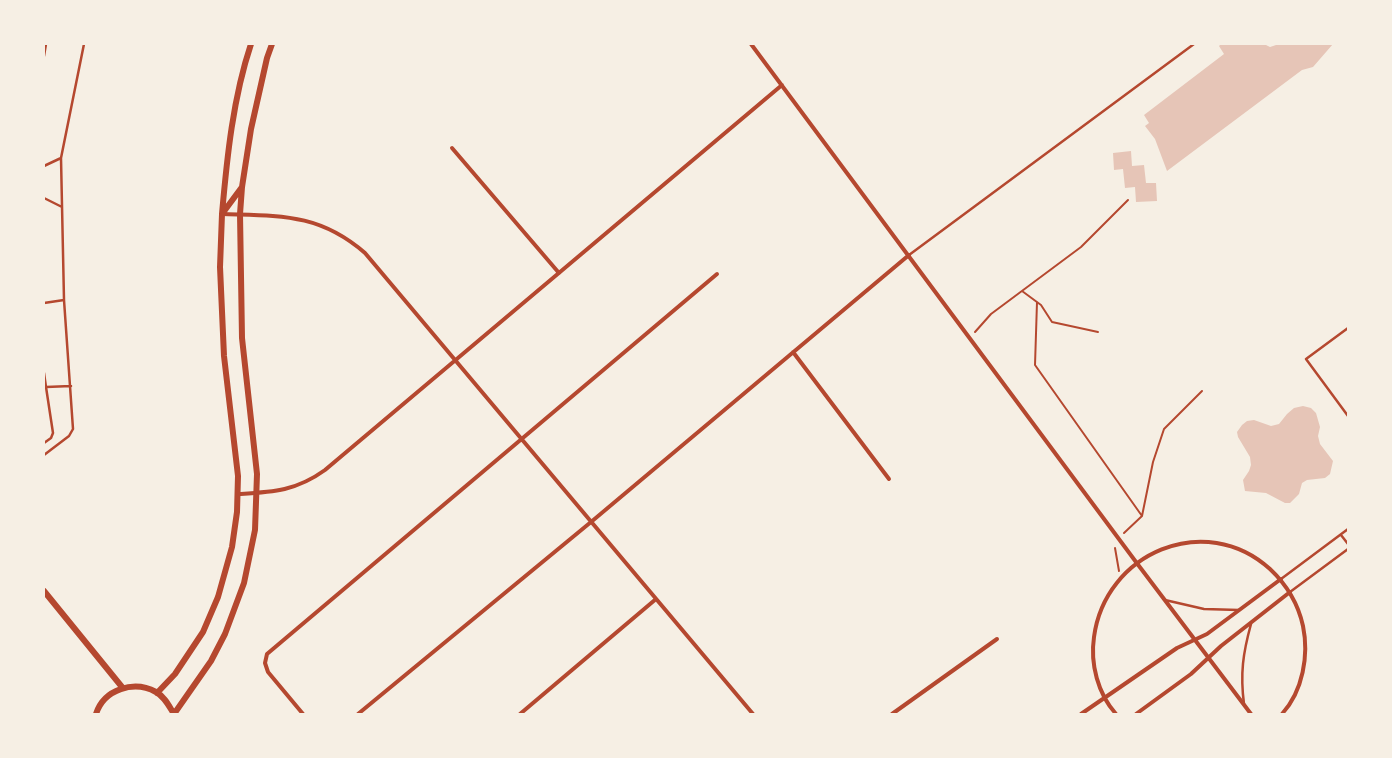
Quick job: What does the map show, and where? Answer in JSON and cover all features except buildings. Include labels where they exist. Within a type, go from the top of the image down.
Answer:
[{"type":"street","points":[[157,693],[175,674],[193,650],[212,614],[232,547],[239,494],[237,457],[226,378],[222,334],[220,267],[222,214],[232,132],[242,76],[251,44]]},
{"type":"street","points":[[96,714],[106,698],[122,687],[144,687],[157,693],[167,702],[174,714],[218,648],[238,602],[252,548],[258,493],[254,436],[244,360],[242,330],[240,214],[242,187],[255,109],[267,58],[272,44]]},
{"type":"street","points":[[752,44],[1136,562],[1251,714]]},
{"type":"street","points":[[239,494],[278,491],[296,487],[312,479],[782,85]]},
{"type":"street","points":[[452,148],[559,273]]},
{"type":"street","points":[[222,214],[242,187]]},
{"type":"street","points":[[222,214],[303,219],[333,230],[352,241],[365,253],[753,714]]},
{"type":"street","points":[[358,714],[591,522],[909,254]]},
{"type":"street","points":[[303,714],[268,672],[265,663],[267,654],[717,274]]},
{"type":"street","points":[[793,352],[889,479]]},
{"type":"street","points":[[1116,714],[1104,697],[1095,673],[1092,647],[1096,622],[1105,598],[1120,577],[1136,562],[1161,549],[1187,542],[1213,543],[1238,549],[1261,562],[1281,579],[1290,592],[1301,615],[1306,640],[1304,665],[1297,689],[1282,714]]},
{"type":"street","points":[[1081,714],[1177,648],[1207,634],[1281,579]]},
{"type":"street","points":[[44,591],[122,687]]},
{"type":"street","points":[[1136,714],[1191,674],[1290,592]]},
{"type":"street","points":[[520,714],[656,599]]},
{"type":"street","points":[[892,714],[997,639]]},
{"type":"lane","points":[[44,56],[46,44]]},
{"type":"lane","points":[[44,455],[69,436],[73,429],[64,300],[61,158],[84,44]]},
{"type":"lane","points":[[909,254],[1194,44]]},
{"type":"lane","points":[[44,166],[61,158]]},
{"type":"lane","points":[[44,198],[62,207]]},
{"type":"lane","points":[[44,303],[64,300]]},
{"type":"lane","points":[[1348,328],[1306,359],[1348,416]]},
{"type":"lane","points":[[44,373],[53,433],[51,438],[44,443]]},
{"type":"lane","points":[[46,387],[71,386]]},
{"type":"lane","points":[[1281,579],[1348,529]]},
{"type":"lane","points":[[1341,534],[1348,544]]},
{"type":"lane","points":[[1290,592],[1348,549]]},
{"type":"lane","points":[[1165,600],[1204,609],[1239,610]]},
{"type":"lane","points":[[1244,704],[1241,672],[1243,656],[1251,623]]},
{"type":"path","points":[[970,337],[991,314],[1081,247],[1128,200]]},
{"type":"path","points":[[1022,291],[1037,302],[1052,322],[1098,332]]},
{"type":"path","points":[[1037,302],[1035,365],[1142,516]]},
{"type":"path","points":[[1119,538],[1142,516],[1153,462],[1164,429],[1202,391]]}]
